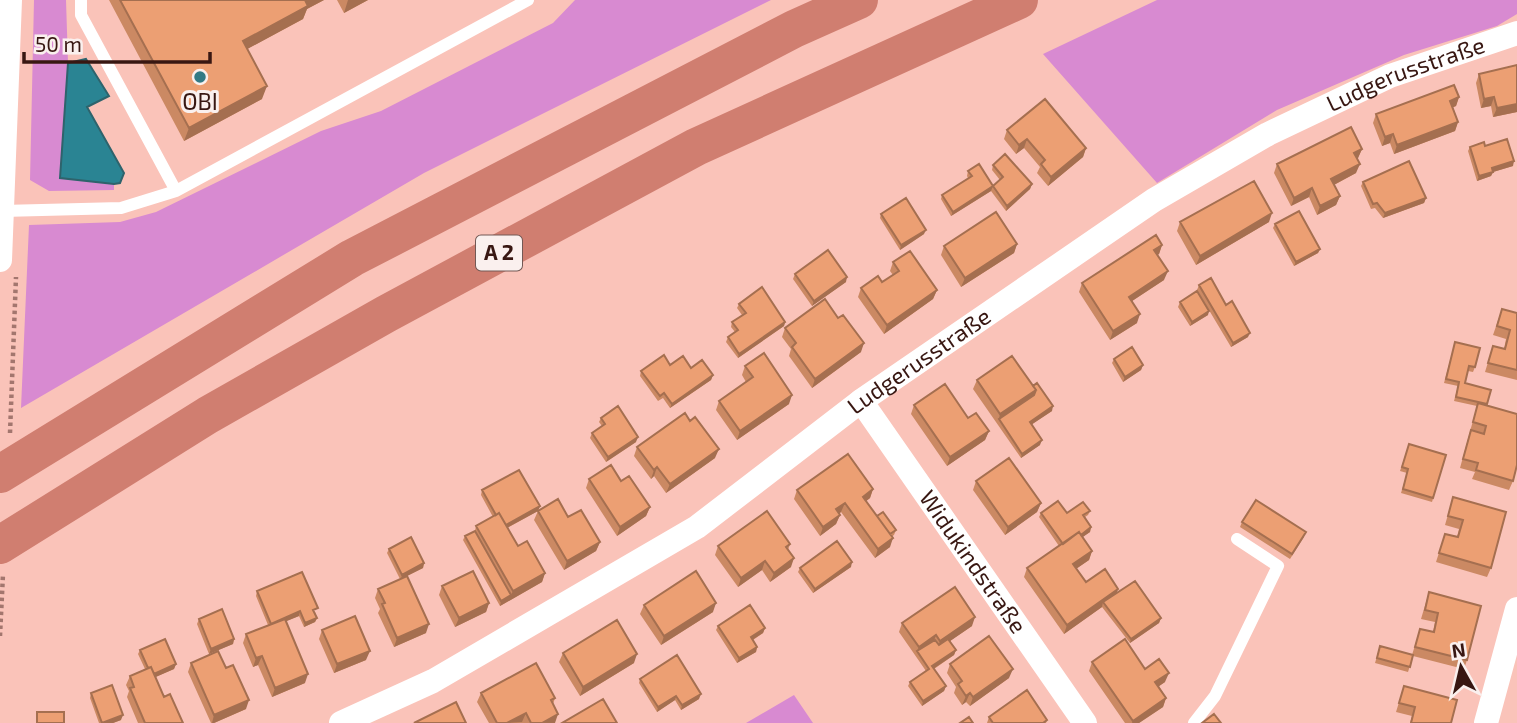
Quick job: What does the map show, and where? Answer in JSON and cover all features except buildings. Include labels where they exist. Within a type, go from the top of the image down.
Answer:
[{"type":"highway","points":[[0,474],[352,258],[794,29],[859,0]]},
{"type":"highway","name":"A 2","points":[[0,545],[220,408],[386,314],[696,146],[1018,0]]},
{"type":"street","points":[[0,260],[10,0]]},
{"type":"street","name":"Ludgerusstraße","points":[[341,723],[433,681],[697,527],[861,401],[1154,200],[1268,134],[1390,76],[1517,33]]},
{"type":"street","name":"Widukindstraße","points":[[861,401],[1085,723]]},
{"type":"street","points":[[1486,723],[1517,609]]},
{"type":"lane","points":[[81,0],[81,15],[176,191]]},
{"type":"lane","points":[[2,211],[121,208],[176,191],[528,0]]},
{"type":"lane","points":[[1194,723],[1215,696],[1278,566],[1237,539]]},
{"type":"shaded area","points":[[34,0],[66,0],[68,63],[60,178],[114,184],[114,190],[49,191],[30,180]]},
{"type":"shaded area","points":[[575,0],[771,0],[424,173],[21,408],[29,225],[120,222],[156,212],[321,131],[381,111],[553,23]]},
{"type":"shaded area","points":[[1157,0],[1517,0],[1517,14],[1497,26],[1404,55],[1277,110],[1157,183],[1043,54]]},
{"type":"shaded area","points":[[794,695],[813,723],[746,723]]},
{"type":"water","points":[[86,59],[109,96],[87,107],[124,173],[120,183],[60,178],[68,63]]},
{"type":"place","name":"OBI","points":[[200,77]]}]
